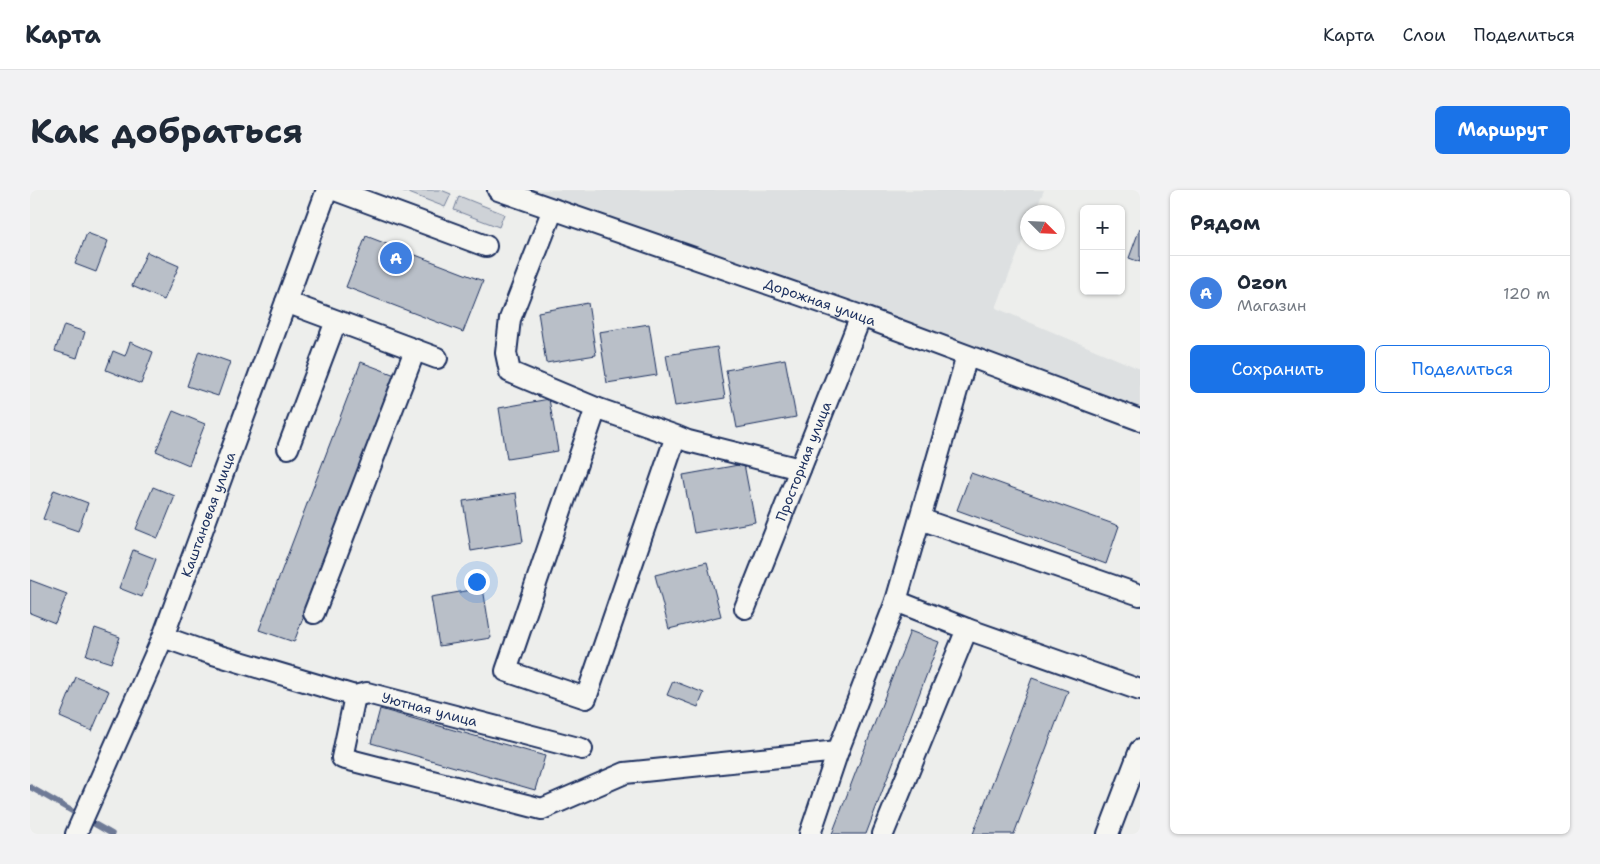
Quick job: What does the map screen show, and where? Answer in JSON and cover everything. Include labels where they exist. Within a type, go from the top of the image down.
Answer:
[{"type":"street","name":"Каштановая улица","points":[[76,834],[163,637],[327,190]]},
{"type":"street","points":[[335,190],[486,246]]},
{"type":"street","name":"Дорожная улица","points":[[498,190],[861,316],[1140,420]]},
{"type":"street","points":[[553,209],[510,319],[506,352],[510,372],[596,408],[688,441],[800,469]]},
{"type":"street","points":[[286,302],[437,358]]},
{"type":"street","name":"Просторная улица","points":[[745,608],[861,316]]},
{"type":"street","points":[[288,448],[336,320]]},
{"type":"street","points":[[314,613],[415,350]]},
{"type":"street","points":[[810,834],[838,751],[896,600],[967,356]]},
{"type":"street","points":[[596,408],[506,671],[586,698],[676,436]]},
{"type":"street","points":[[920,519],[1140,596]]},
{"type":"street","points":[[896,600],[967,628],[1140,690]]},
{"type":"street","points":[[883,834],[967,628]]},
{"type":"street","name":"Уютная улица","points":[[163,637],[203,651],[355,696],[367,693],[582,749]]},
{"type":"street","points":[[355,696],[342,758],[542,809],[625,773],[838,751]]},
{"type":"street","points":[[1108,834],[1140,750]]},
{"type":"shaded area","points":[[401,190],[441,190],[451,194],[445,207]]},
{"type":"shaded area","points":[[498,190],[1044,190],[1038,205],[1020,205],[1020,248],[996,308],[1140,369],[1140,421]]},
{"type":"shaded area","points":[[459,196],[504,214],[499,227],[454,210]]},
{"type":"building","points":[[1140,228],[1140,262],[1129,258]]},
{"type":"building","points":[[87,233],[108,241],[96,272],[75,264]]},
{"type":"building","points":[[366,236],[483,281],[463,332],[346,287]]},
{"type":"building","points":[[147,252],[179,266],[164,300],[132,286]]},
{"type":"building","points":[[588,303],[596,355],[546,363],[538,312]]},
{"type":"building","points":[[649,324],[657,375],[607,383],[599,332]]},
{"type":"building","points":[[64,325],[85,332],[77,358],[55,351]]},
{"type":"building","points":[[130,342],[153,352],[141,384],[106,370],[113,351],[125,356]]},
{"type":"building","points":[[717,347],[725,398],[675,406],[666,355]]},
{"type":"building","points":[[199,351],[230,362],[218,396],[187,386]]},
{"type":"building","points":[[785,359],[796,417],[737,428],[726,370]]},
{"type":"building","points":[[361,362],[395,375],[294,642],[259,630]]},
{"type":"building","points":[[549,399],[558,451],[507,459],[499,408]]},
{"type":"building","points":[[173,411],[205,424],[189,465],[156,451]]},
{"type":"building","points":[[744,464],[755,522],[694,533],[683,475]]},
{"type":"building","points":[[971,473],[1119,526],[1106,564],[957,510]]},
{"type":"building","points":[[153,487],[175,496],[158,538],[136,529]]},
{"type":"building","points":[[54,490],[88,503],[78,531],[43,519]]},
{"type":"building","points":[[516,493],[523,542],[471,551],[463,501]]},
{"type":"building","points":[[133,550],[156,559],[142,597],[119,588]]},
{"type":"building","points":[[707,562],[721,616],[669,629],[655,575]]},
{"type":"building","points":[[30,580],[67,594],[55,623],[30,613]]},
{"type":"building","points":[[483,588],[491,638],[439,646],[431,597]]},
{"type":"building","points":[[95,628],[120,637],[111,663],[86,655]]},
{"type":"building","points":[[910,631],[939,642],[866,834],[832,834]]},
{"type":"building","points":[[76,677],[109,691],[92,731],[60,717]]},
{"type":"building","points":[[1032,678],[1068,691],[1014,834],[973,834]]},
{"type":"building","points":[[673,681],[704,693],[698,707],[667,695]]},
{"type":"building","points":[[380,709],[545,756],[535,790],[371,743]]},
{"type":"waterway","points":[[30,787],[112,834]]},
{"type":"place","name":"Ozon","points":[[396,258]]}]
